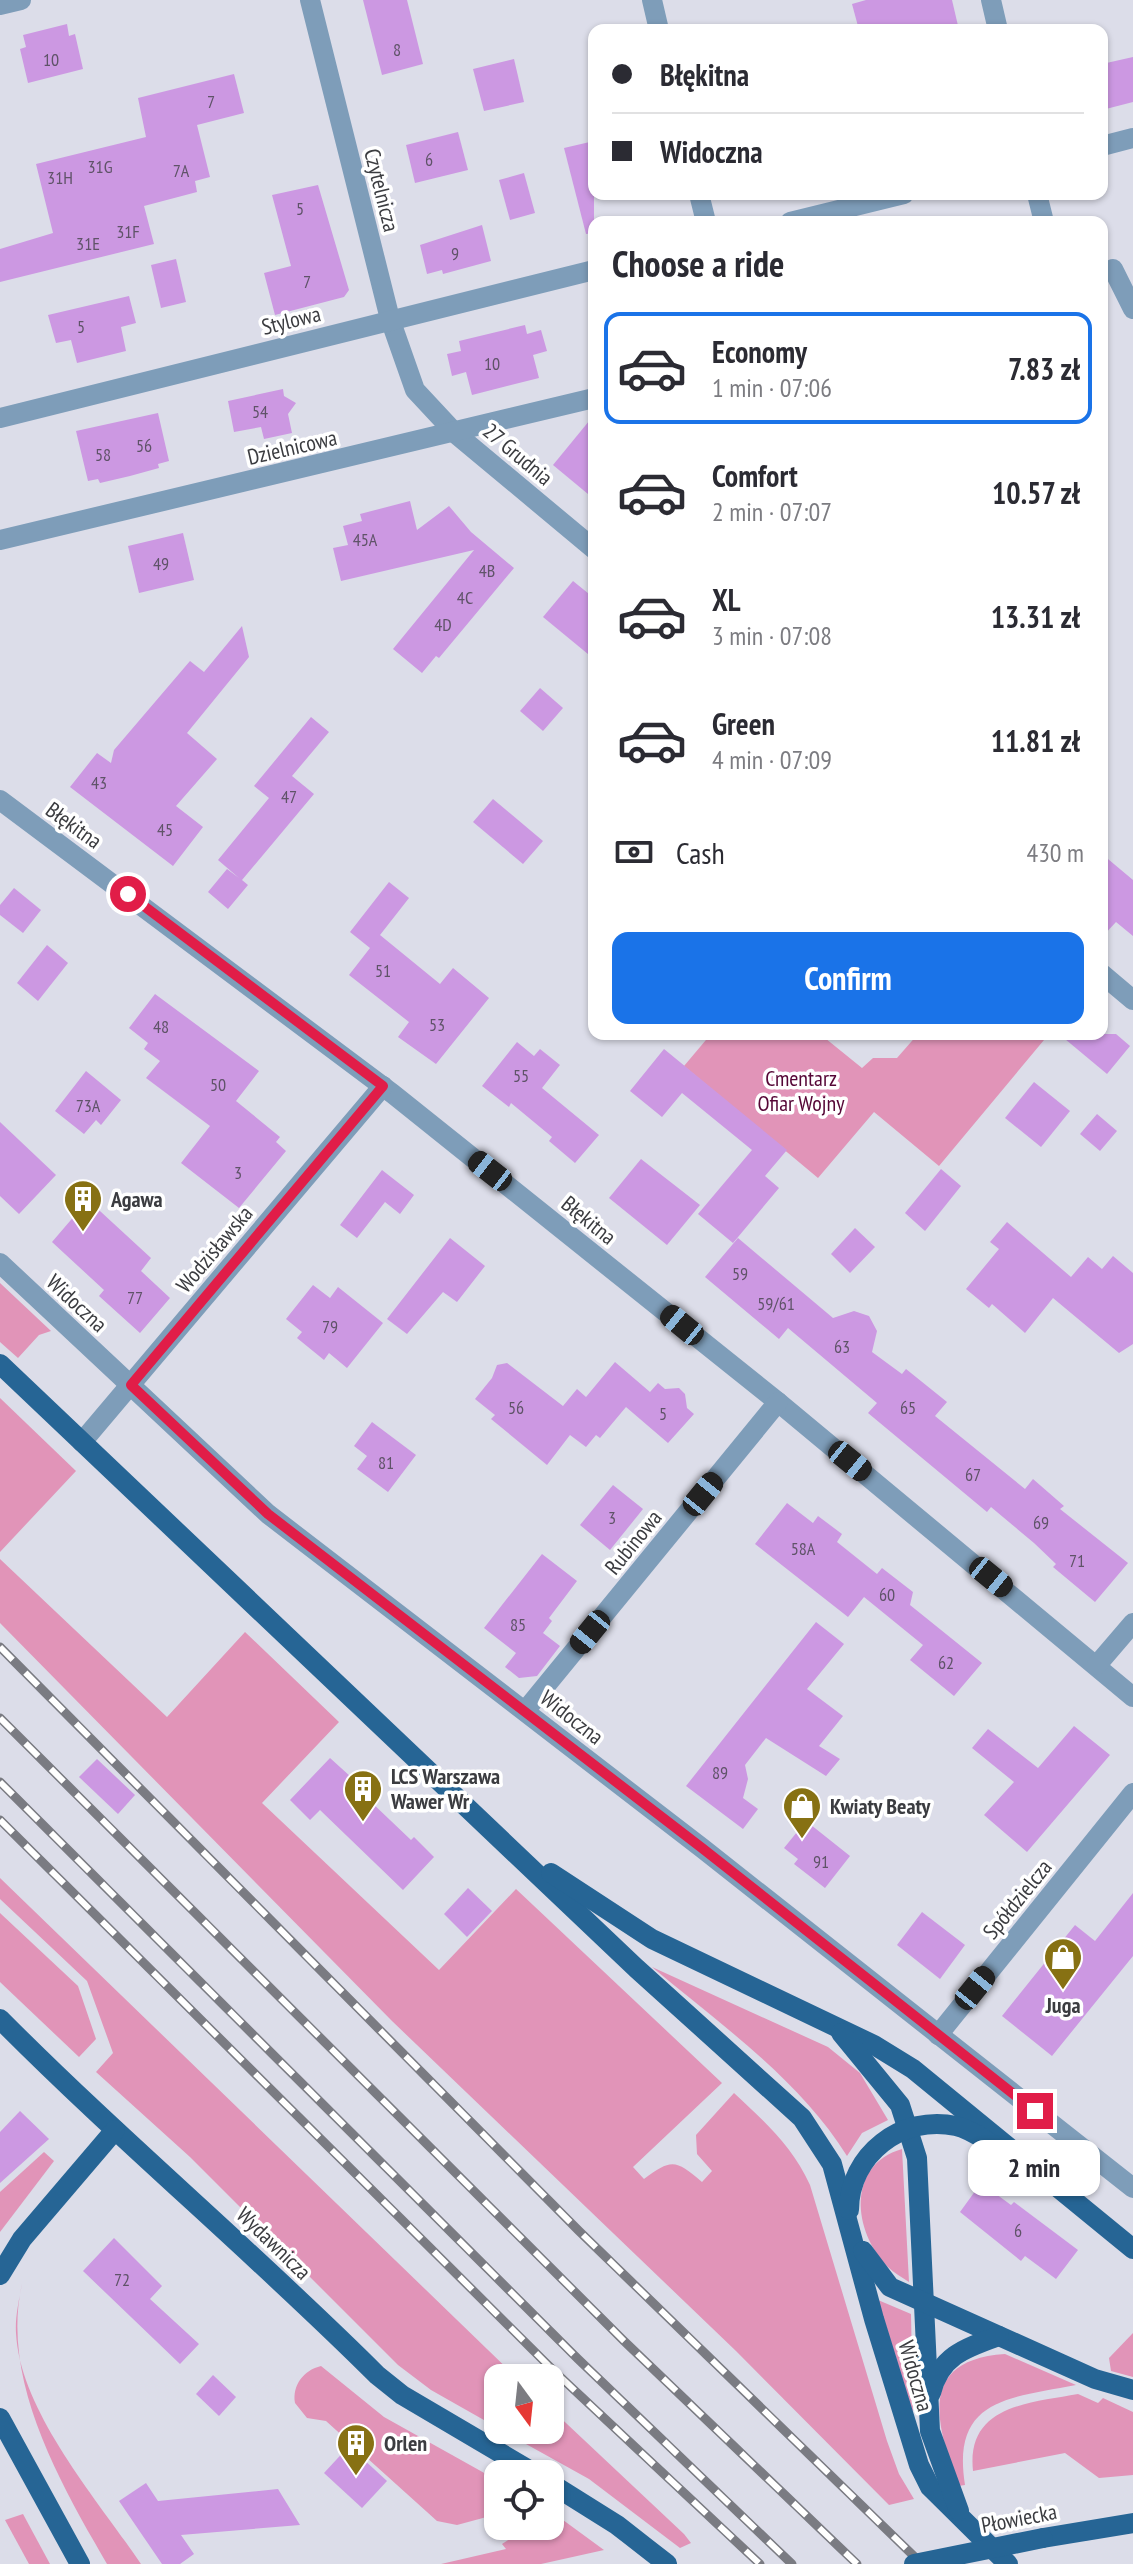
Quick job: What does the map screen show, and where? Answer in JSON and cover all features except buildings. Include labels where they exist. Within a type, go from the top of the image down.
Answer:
[{"type":"main road","name":"Widoczna","points":[[0,1364],[636,1968],[802,2118],[832,2164],[911,2447],[930,2487],[963,2523],[1008,2564]]},
{"type":"main road","name":"Widoczna","points":[[507,1844],[652,1939],[874,2045],[937,2086],[1023,2161],[1133,2249]]},
{"type":"main road","name":"Wydawnicza","points":[[0,2019],[115,2130],[189,2194],[377,2375],[402,2395],[512,2460]]},
{"type":"main road","name":"Widoczna","points":[[837,2028],[900,2105],[909,2129],[917,2158],[923,2303]]},
{"type":"main road","points":[[851,2229],[851,2192],[865,2158],[877,2145],[909,2129],[932,2124],[957,2126],[1023,2161]]},
{"type":"main road","points":[[0,2275],[22,2239],[115,2130]]},
{"type":"main road","name":"Widoczna","points":[[851,2229],[890,2287],[1095,2379],[1133,2390]]},
{"type":"main road","points":[[923,2303],[930,2431],[963,2523]]},
{"type":"main road","points":[[928,2405],[936,2374],[949,2360],[999,2336]]},
{"type":"main road","points":[[0,2418],[80,2564]]},
{"type":"main road","points":[[564,2492],[617,2525],[667,2564]]},
{"type":"main road","name":"Płowiecka","points":[[914,2564],[1133,2523]]},
{"type":"street","points":[[0,5],[21,0]]},
{"type":"street","name":"Czytelnicza","points":[[310,0],[390,319],[415,390]]},
{"type":"street","points":[[652,0],[658,24]]},
{"type":"street","points":[[991,0],[997,24]]},
{"type":"street","points":[[1108,144],[1133,138]]},
{"type":"street","points":[[814,216],[880,200]]},
{"type":"street","points":[[1116,268],[1133,309]]},
{"type":"street","name":"Stylowa","points":[[0,418],[588,271]]},
{"type":"street","name":"27 Grudnia","points":[[415,390],[456,434],[588,544]]},
{"type":"street","name":"Dzielnicowa","points":[[0,540],[456,434],[588,400]]},
{"type":"street","name":"Błękitna","points":[[0,800],[383,1086],[778,1402],[1133,1697]]},
{"type":"street","points":[[1108,979],[1133,1000]]},
{"type":"street","name":"Wodzisławska","points":[[82,1442],[383,1086]]},
{"type":"street","name":"Widoczna","points":[[0,1263],[268,1514],[525,1711],[1133,2188]]},
{"type":"street","name":"Rubinowa","points":[[525,1711],[778,1402]]},
{"type":"street","points":[[1097,1665],[1133,1623]]},
{"type":"street","name":"Spółdzielcza","points":[[938,2035],[1133,1793]]},
{"type":"green space","name":"Cmentarz Ofiar Wojny","points":[[706,1040],[827,1040],[862,1068],[873,1058],[897,1058],[913,1040],[1044,1040],[939,1166],[874,1112],[818,1178],[684,1066]]},
{"type":"green space","points":[[0,1283],[51,1331],[39,1335],[18,1358],[0,1342]]},
{"type":"green space","points":[[0,1398],[76,1471],[0,1552]]},
{"type":"green space","points":[[0,1559],[167,1717],[245,1632],[339,1722],[262,1803],[439,1970],[516,1889],[722,2083],[633,2167],[644,2179],[674,2164],[702,2182],[712,2171],[697,2154],[696,2135],[734,2093],[767,2125],[795,2158],[810,2185],[887,2441],[899,2474],[914,2499],[889,2505],[736,2351],[392,2021],[0,1623]]},
{"type":"green space","points":[[0,1878],[503,2364],[484,2364],[484,2420],[431,2390],[398,2365],[190,2157],[96,2072],[113,2053],[87,1981],[0,1899]]},
{"type":"green space","points":[[0,1913],[78,1986],[96,2039],[79,2057],[0,1982]]},
{"type":"green space","points":[[652,1967],[828,2047],[860,2073],[888,2120],[862,2133],[847,2156],[828,2128],[782,2078]]},
{"type":"green space","points":[[902,2149],[909,2282],[890,2269],[876,2253],[862,2219],[861,2201],[871,2169],[884,2157]]},
{"type":"green space","points":[[44,2152],[54,2161],[0,2232],[0,2192]]},
{"type":"green space","points":[[22,2284],[17,2320],[19,2354],[16,2327]]},
{"type":"green space","points":[[878,2300],[911,2314],[913,2413]]},
{"type":"green space","points":[[1133,2333],[1133,2377],[1111,2371],[1109,2358]]},
{"type":"green space","points":[[1005,2354],[1076,2385],[1008,2399],[990,2407],[967,2434],[963,2456],[965,2485],[958,2486],[940,2420],[940,2400],[945,2383],[956,2369],[976,2359]]},
{"type":"green space","points":[[21,2363],[46,2424],[141,2564],[107,2564],[54,2466],[27,2394]]},
{"type":"green space","points":[[321,2366],[384,2417],[484,2473],[484,2518],[457,2525],[437,2521],[326,2421],[307,2418],[295,2403],[295,2390],[305,2375]]},
{"type":"green space","points":[[1078,2394],[1098,2403],[1103,2398],[1133,2412],[1133,2475],[1099,2478],[1065,2453],[973,2471],[974,2449],[980,2432],[990,2420],[1022,2405]]},
{"type":"green space","points":[[564,2421],[691,2543],[680,2548],[589,2479],[564,2465],[564,2460],[555,2460],[526,2444],[564,2444]]},
{"type":"green space","points":[[23,2514],[50,2564],[29,2564],[5,2520]]},
{"type":"green space","points":[[564,2521],[604,2550],[541,2564],[441,2564],[506,2549],[502,2544],[508,2540],[564,2540]]},
{"type":"railway","points":[[0,1647],[579,2231],[922,2564]]},
{"type":"railway","points":[[0,1718],[624,2341],[857,2564]]},
{"type":"railway","points":[[0,1782],[578,2359],[792,2564]]},
{"type":"railway","points":[[0,1820],[555,2372],[760,2564]]},
{"type":"place","name":"Agawa","points":[[83,1233]]},
{"type":"place","name":"LCS Warszawa Wawer Wr","points":[[363,1823]]},
{"type":"place","name":"Kwiaty Beaty","points":[[802,1840]]},
{"type":"place","name":"Juga","points":[[1063,1991]]},
{"type":"place","name":"Orlen","points":[[356,2477]]},
{"type":"route","points":[[128,894],[383,1086],[131,1385],[268,1514],[702,1848],[1035,2111]]}]
